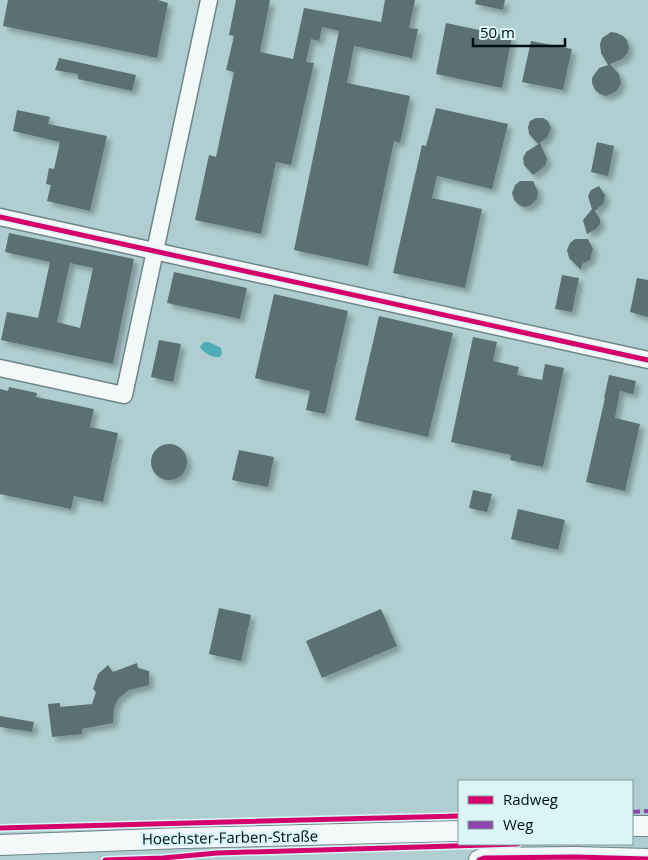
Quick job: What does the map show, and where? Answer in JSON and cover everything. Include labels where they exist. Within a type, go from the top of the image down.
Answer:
[{"type":"main road","points":[[633,826],[648,826]]},
{"type":"main road","name":"Hoechster-Farben-Straße","points":[[0,845],[458,831]]},
{"type":"main road","points":[[18,860],[29,849],[42,843]]},
{"type":"main road","points":[[478,860],[484,858],[575,857],[648,859]]},
{"type":"street","points":[[0,368],[124,395],[209,0]]},
{"type":"street","points":[[0,217],[648,360]]},
{"type":"water","points":[[204,342],[209,342],[221,348],[222,353],[220,357],[211,356],[204,351],[200,347]]},
{"type":"building","points":[[8,0],[158,0],[168,3],[157,58],[3,26]]},
{"type":"building","points":[[236,0],[270,0],[260,52],[293,59],[304,8],[381,22],[385,0],[415,0],[409,28],[418,29],[412,58],[354,46],[347,83],[410,96],[400,143],[394,141],[368,266],[294,250],[339,31],[322,27],[319,41],[311,39],[306,62],[314,63],[291,165],[276,162],[261,234],[195,220],[209,155],[216,157],[234,72],[226,70],[234,36],[229,35]]},
{"type":"building","points":[[476,0],[505,0],[503,10],[475,4]]},
{"type":"building","points":[[446,23],[512,37],[502,88],[436,74]]},
{"type":"building","points":[[611,32],[623,36],[627,40],[629,48],[627,54],[622,59],[610,64],[619,74],[621,83],[617,91],[606,96],[595,90],[592,78],[599,68],[608,65],[601,53],[600,44],[602,38]]},
{"type":"building","points":[[531,41],[572,49],[563,90],[522,82]]},
{"type":"building","points":[[59,58],[136,75],[132,91],[78,79],[78,74],[55,70]]},
{"type":"building","points":[[436,108],[508,124],[492,189],[437,176],[432,198],[482,209],[465,288],[393,273],[422,145],[426,146]]},
{"type":"building","points":[[17,110],[50,117],[48,124],[107,136],[90,211],[47,201],[51,185],[46,184],[49,168],[54,169],[60,142],[13,131]]},
{"type":"building","points":[[536,118],[543,118],[548,121],[551,128],[547,138],[538,144],[529,134],[528,127],[530,121]]},
{"type":"building","points":[[597,142],[614,146],[608,176],[591,172]]},
{"type":"building","points":[[540,143],[547,159],[545,166],[533,175],[524,165],[523,158],[526,152]]},
{"type":"building","points":[[520,181],[533,181],[538,192],[537,199],[531,205],[525,207],[519,205],[514,200],[512,193],[515,185]]},
{"type":"building","points":[[599,186],[605,195],[604,203],[595,211],[600,219],[600,224],[596,229],[587,234],[583,220],[592,209],[588,196],[591,190]]},
{"type":"building","points":[[9,233],[134,259],[113,364],[1,340],[7,312],[38,318],[50,262],[5,252]],"holes":[[[70,263],[93,268],[80,328],[57,322]]]},
{"type":"building","points":[[575,239],[588,239],[593,249],[590,260],[582,264],[581,270],[569,258],[567,250],[570,243]]},
{"type":"building","points":[[174,272],[247,288],[240,319],[167,303]]},
{"type":"building","points":[[562,275],[579,278],[572,312],[555,309]]},
{"type":"building","points":[[637,278],[648,280],[648,317],[630,312]]},
{"type":"building","points":[[274,294],[348,311],[325,414],[306,410],[310,391],[255,378]]},
{"type":"building","points":[[379,316],[453,333],[428,437],[355,420]]},
{"type":"building","points":[[473,337],[497,342],[493,361],[519,367],[517,375],[542,380],[545,364],[564,368],[543,467],[510,460],[511,455],[451,442]]},
{"type":"building","points":[[159,340],[181,344],[173,382],[151,377]]},
{"type":"building","points":[[609,375],[636,381],[633,394],[620,391],[615,418],[640,424],[625,491],[586,482]]},
{"type":"building","points":[[9,387],[37,393],[36,397],[94,409],[90,427],[118,433],[103,502],[74,496],[71,509],[0,494],[0,389],[8,391]]},
{"type":"building","points":[[169,444],[176,445],[182,449],[186,455],[186,469],[182,475],[176,479],[169,480],[162,479],[156,475],[152,469],[151,462],[152,455],[156,449],[162,445]]},
{"type":"building","points":[[239,450],[274,457],[268,487],[232,480]]},
{"type":"building","points":[[473,490],[492,494],[487,512],[469,508]]},
{"type":"building","points":[[518,509],[565,520],[558,550],[511,539]]},
{"type":"building","points":[[219,608],[251,615],[241,661],[209,654]]},
{"type":"building","points":[[381,609],[397,646],[322,678],[306,641]]},
{"type":"building","points":[[137,663],[138,668],[149,671],[149,685],[129,690],[118,699],[114,708],[113,723],[82,729],[82,734],[52,737],[48,704],[60,703],[60,707],[92,704],[96,692],[93,689],[98,674],[108,665],[113,672]]},
{"type":"building","points":[[0,716],[34,722],[32,732],[0,727]]},
{"type":"marked path","points":[[633,812],[648,811]]},
{"type":"cycle path","points":[[0,217],[648,360]]},
{"type":"cycle path","points":[[0,828],[458,816]]},
{"type":"cycle path","points":[[105,860],[163,858],[217,853],[485,845]]},
{"type":"cycle path","points":[[479,860],[484,858],[575,857],[648,859]]}]
